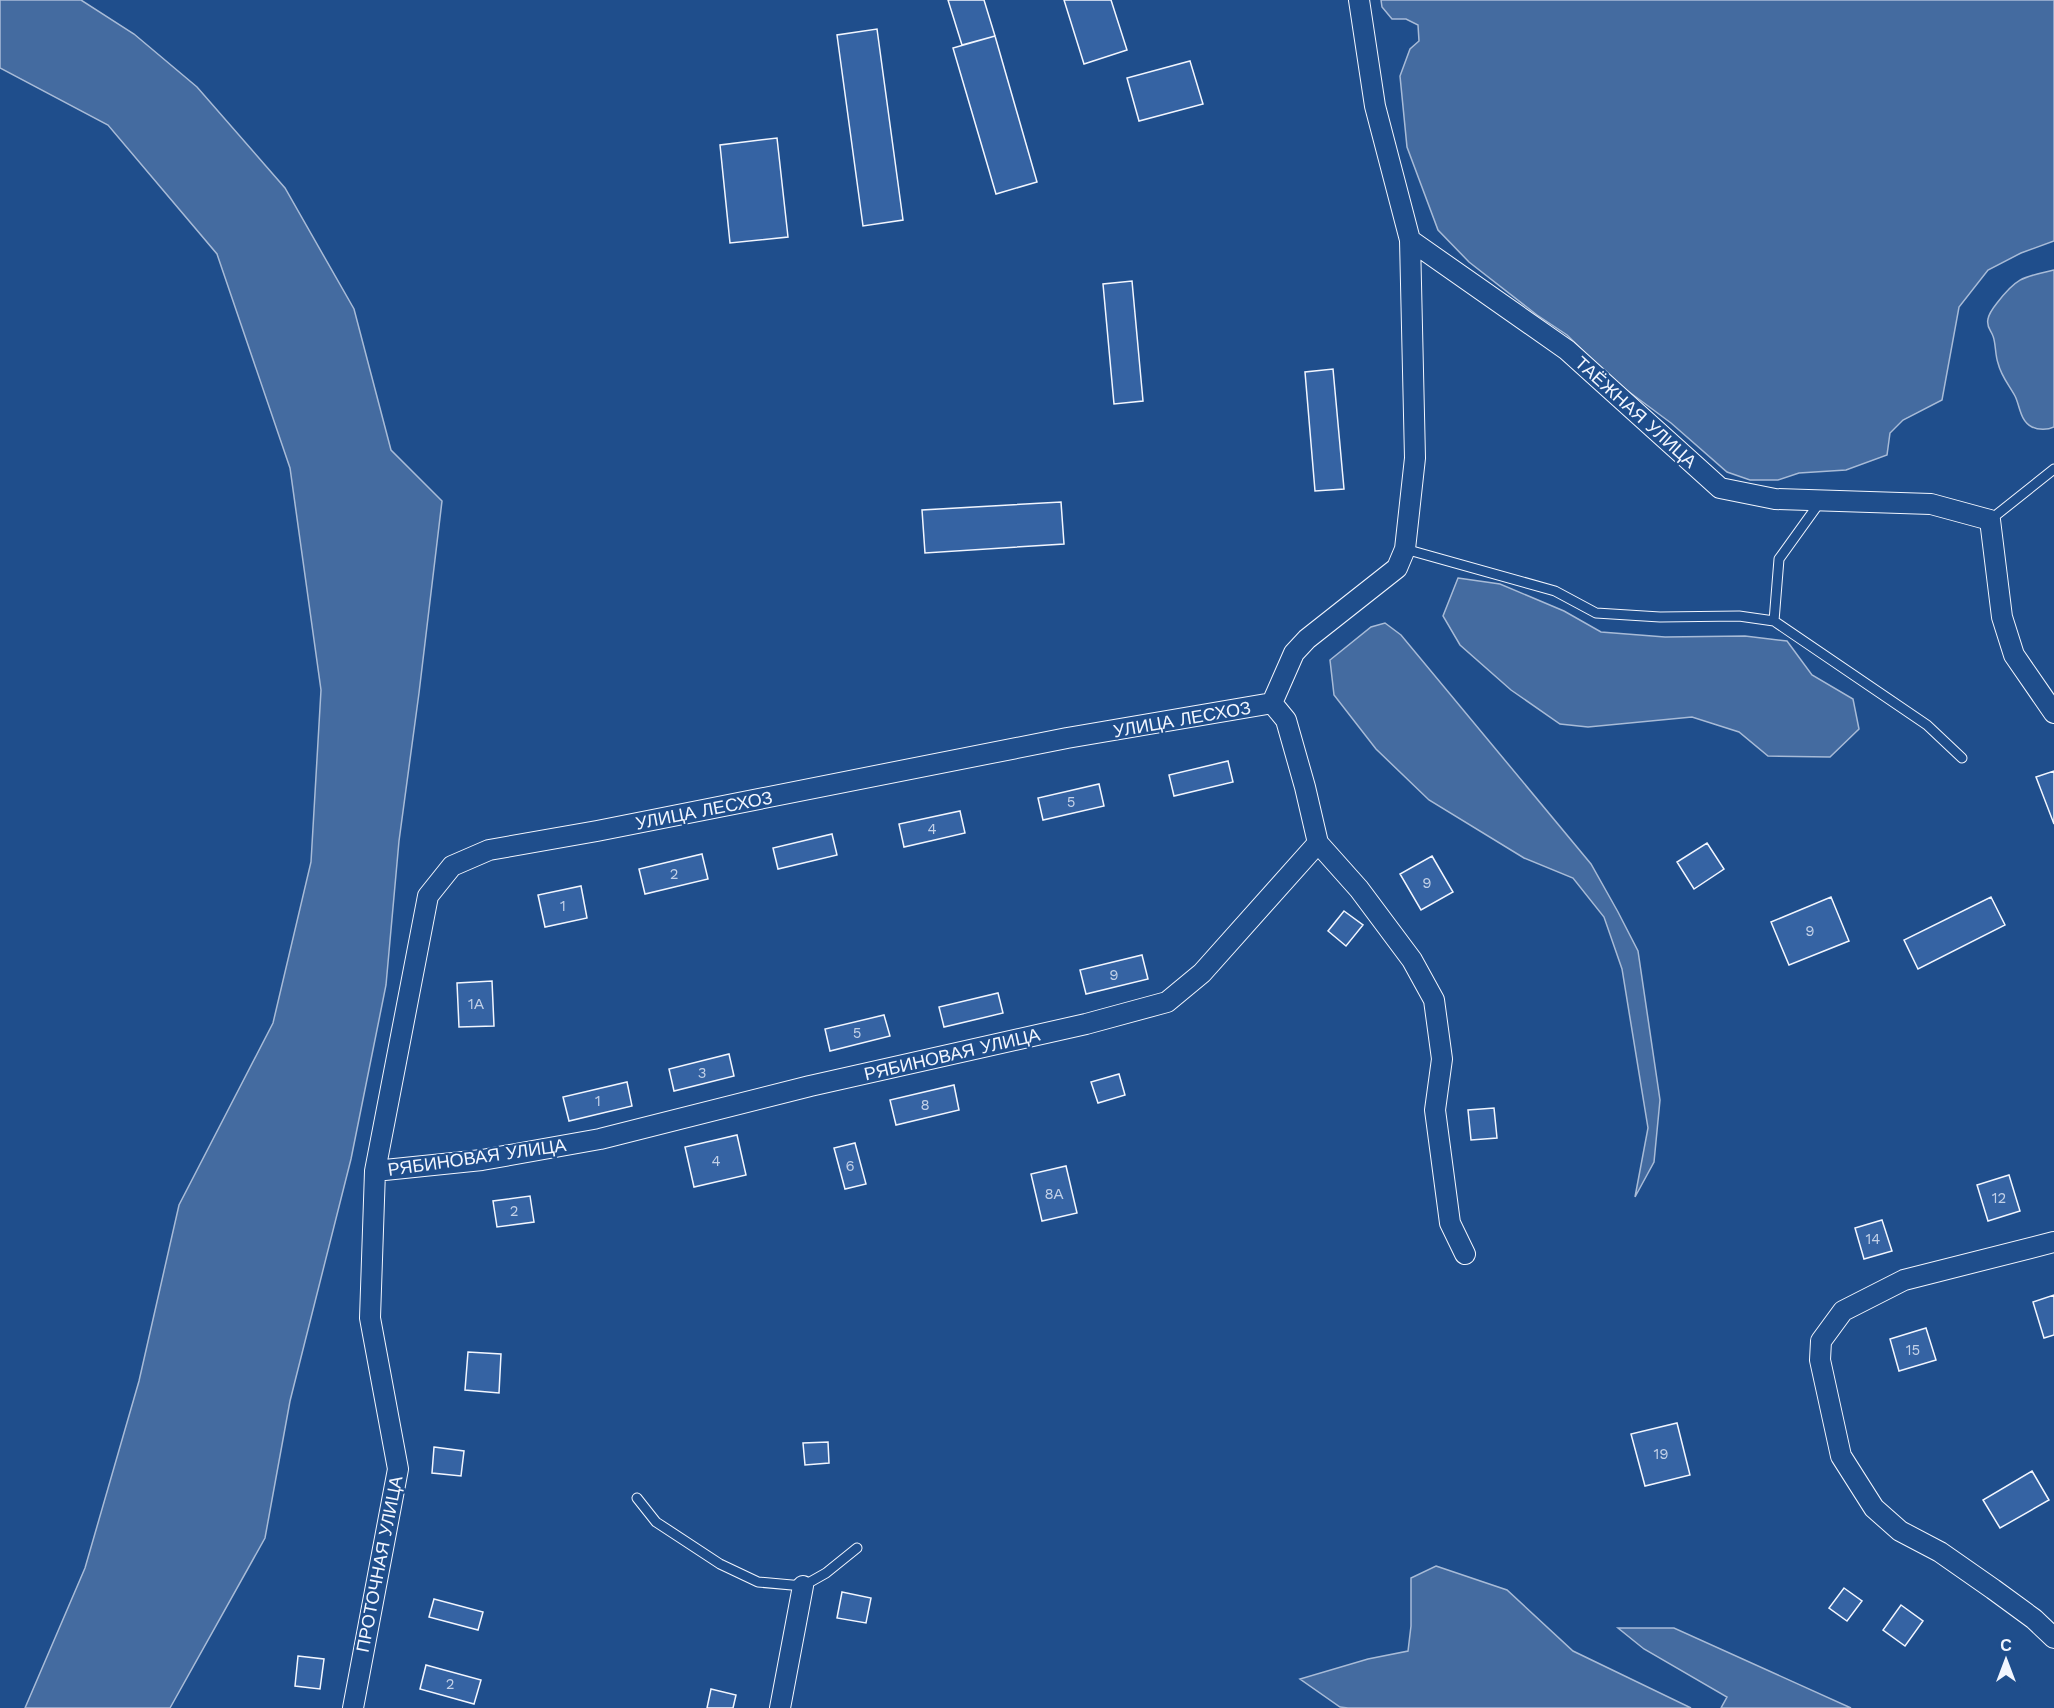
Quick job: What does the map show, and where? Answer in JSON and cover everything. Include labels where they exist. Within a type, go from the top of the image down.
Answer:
[{"type":"street","points":[[1359,0],[1375,106],[1410,240],[1415,458],[1405,549],[1397,568],[1307,639],[1294,653],[1272,703],[1286,720],[1318,843],[1359,889],[1412,960],[1434,1000],[1442,1059],[1436,1110],[1437,1122],[1450,1223],[1465,1254]]},
{"type":"street","name":"ТАЁЖНАЯ УЛИЦА","points":[[1410,240],[1567,350],[1720,488],[1775,499],[1931,504],[1990,520]]},
{"type":"street","points":[[1990,520],[2002,617],[2014,655],[2054,713]]},
{"type":"street","name":"УЛИЦА ЛЕСХОЗ","points":[[375,1171],[428,896],[452,866],[489,850],[597,831],[1067,738],[1272,703]]},
{"type":"street","name":"РЯБИНОВАЯ УЛИЦА","points":[[375,1171],[482,1160],[600,1139],[810,1086],[1086,1024],[1167,1002],[1202,972],[1318,843]]},
{"type":"street","name":"ПРОТОЧНАЯ УЛИЦА","points":[[353,1708],[398,1469],[370,1318],[375,1171]]},
{"type":"street","points":[[2054,1242],[1904,1280],[1894,1285],[1843,1311],[1821,1341],[1820,1360],[1841,1456],[1874,1508],[1900,1531],[1940,1552],[1993,1589],[2034,1619],[2054,1638]]},
{"type":"street","points":[[780,1708],[803,1586]]},
{"type":"lane","points":[[1990,520],[2054,469]]},
{"type":"lane","points":[[1774,621],[1779,559],[1821,500]]},
{"type":"lane","points":[[1405,549],[1555,591],[1596,613],[1660,617],[1739,616],[1774,621],[1927,725],[1962,758]]},
{"type":"lane","points":[[637,1498],[656,1522],[720,1564],[758,1582],[803,1586],[826,1573],[857,1548]]},
{"type":"water","points":[[0,0],[81,0],[134,34],[197,87],[285,188],[354,309],[391,450],[442,501],[399,841],[386,985],[351,1159],[290,1401],[265,1538],[170,1708],[25,1708],[85,1568],[139,1381],[179,1205],[273,1023],[311,862],[321,690],[290,468],[217,254],[108,125],[0,68]]},
{"type":"water","points":[[1381,0],[2054,0],[2054,241],[2021,253],[1988,270],[1959,307],[1942,400],[1903,420],[1890,433],[1887,455],[1846,470],[1799,473],[1778,480],[1750,480],[1727,472],[1671,423],[1613,380],[1567,335],[1537,315],[1469,262],[1438,230],[1407,147],[1400,76],[1410,49],[1419,41],[1418,25],[1406,19],[1392,19],[1382,7]]},
{"type":"water","points":[[2054,270],[2054,427],[2040,429],[2028,424],[2023,417],[2015,396],[1999,368],[1994,339],[1988,322],[1989,315],[2004,294],[2021,279]]},
{"type":"water","points":[[1458,578],[1500,584],[1564,611],[1601,632],[1665,637],[1745,636],[1787,641],[1812,675],[1853,699],[1859,729],[1830,757],[1768,756],[1739,732],[1692,717],[1588,727],[1560,724],[1511,690],[1460,645],[1443,616]]},
{"type":"water","points":[[1385,623],[1401,635],[1591,864],[1638,951],[1660,1100],[1654,1162],[1635,1197],[1648,1128],[1622,969],[1604,917],[1573,878],[1524,858],[1429,800],[1376,749],[1334,695],[1330,660],[1371,627]]},
{"type":"water","points":[[1436,1566],[1507,1590],[1573,1651],[1691,1708],[1348,1708],[1340,1707],[1300,1679],[1368,1659],[1408,1651],[1411,1626],[1411,1578]]},
{"type":"water","points":[[1618,1628],[1674,1628],[1851,1708],[1721,1708],[1727,1697],[1644,1649]]},
{"type":"building","points":[[948,0],[984,0],[995,36],[962,45]]},
{"type":"building","points":[[1064,0],[1111,0],[1127,50],[1084,64]]},
{"type":"building","points":[[877,29],[903,220],[863,226],[837,35]]},
{"type":"building","points":[[995,36],[1037,182],[996,194],[953,48]]},
{"type":"building","points":[[1190,61],[1203,104],[1139,121],[1127,78]]},
{"type":"building","points":[[777,138],[788,237],[730,243],[720,145]]},
{"type":"building","points":[[1132,281],[1143,401],[1114,404],[1103,284]]},
{"type":"building","points":[[1333,369],[1344,489],[1315,491],[1305,372]]},
{"type":"building","points":[[1061,502],[1064,544],[925,553],[922,510]]},
{"type":"building","points":[[1228,761],[1233,782],[1174,796],[1169,775]]},
{"type":"building","points":[[2054,771],[2054,824],[2036,777]]},
{"type":"building","points":[[1099,784],[1104,806],[1043,820],[1038,798]]},
{"type":"building","points":[[960,811],[965,833],[904,847],[899,824]]},
{"type":"building","points":[[832,834],[837,855],[778,869],[773,848]]},
{"type":"building","points":[[1707,843],[1724,869],[1694,889],[1677,862]]},
{"type":"building","points":[[702,854],[708,879],[645,894],[639,869]]},
{"type":"building","points":[[1432,856],[1453,892],[1421,910],[1400,874]]},
{"type":"building","points":[[581,886],[587,918],[545,927],[538,895]]},
{"type":"building","points":[[1831,897],[1849,941],[1789,965],[1771,922]]},
{"type":"building","points":[[1991,897],[2005,925],[1918,969],[1904,940]]},
{"type":"building","points":[[1344,911],[1363,925],[1346,946],[1328,931]]},
{"type":"building","points":[[1142,955],[1148,979],[1086,994],[1080,970]]},
{"type":"building","points":[[492,981],[494,1026],[459,1027],[457,983]]},
{"type":"building","points":[[998,993],[1003,1013],[944,1027],[939,1007]]},
{"type":"building","points":[[884,1015],[890,1036],[830,1051],[825,1029]]},
{"type":"building","points":[[729,1054],[734,1076],[674,1091],[669,1069]]},
{"type":"building","points":[[1119,1074],[1125,1095],[1098,1103],[1091,1082]]},
{"type":"building","points":[[627,1082],[632,1106],[569,1121],[563,1097]]},
{"type":"building","points":[[954,1085],[959,1110],[896,1125],[890,1100]]},
{"type":"building","points":[[1494,1108],[1497,1138],[1471,1140],[1468,1110]]},
{"type":"building","points":[[737,1135],[746,1175],[694,1187],[685,1147]]},
{"type":"building","points":[[855,1143],[866,1184],[845,1189],[834,1148]]},
{"type":"building","points":[[1066,1166],[1077,1213],[1042,1221],[1031,1174]]},
{"type":"building","points":[[2009,1175],[2020,1211],[1988,1221],[1977,1185]]},
{"type":"building","points":[[530,1196],[534,1222],[497,1227],[493,1201]]},
{"type":"building","points":[[1882,1220],[1892,1251],[1864,1259],[1855,1228]]},
{"type":"building","points":[[2054,1295],[2054,1335],[2044,1338],[2033,1302]]},
{"type":"building","points":[[1926,1328],[1936,1360],[1899,1371],[1890,1339]]},
{"type":"building","points":[[468,1352],[501,1354],[499,1393],[465,1390]]},
{"type":"building","points":[[1677,1423],[1690,1475],[1645,1486],[1631,1434]]},
{"type":"building","points":[[828,1442],[829,1463],[805,1465],[803,1443]]},
{"type":"building","points":[[434,1447],[464,1451],[461,1476],[432,1473]]},
{"type":"building","points":[[2032,1471],[2049,1500],[2000,1528],[1983,1500]]},
{"type":"building","points":[[1844,1588],[1862,1601],[1847,1621],[1829,1608]]},
{"type":"building","points":[[842,1592],[871,1598],[866,1623],[837,1618]]},
{"type":"building","points":[[434,1599],[483,1612],[478,1630],[429,1617]]},
{"type":"building","points":[[1901,1605],[1923,1621],[1905,1646],[1883,1630]]},
{"type":"building","points":[[298,1656],[324,1659],[320,1689],[295,1686]]},
{"type":"building","points":[[426,1665],[481,1680],[474,1704],[420,1689]]},
{"type":"building","points":[[711,1689],[736,1695],[733,1708],[707,1708]]}]
